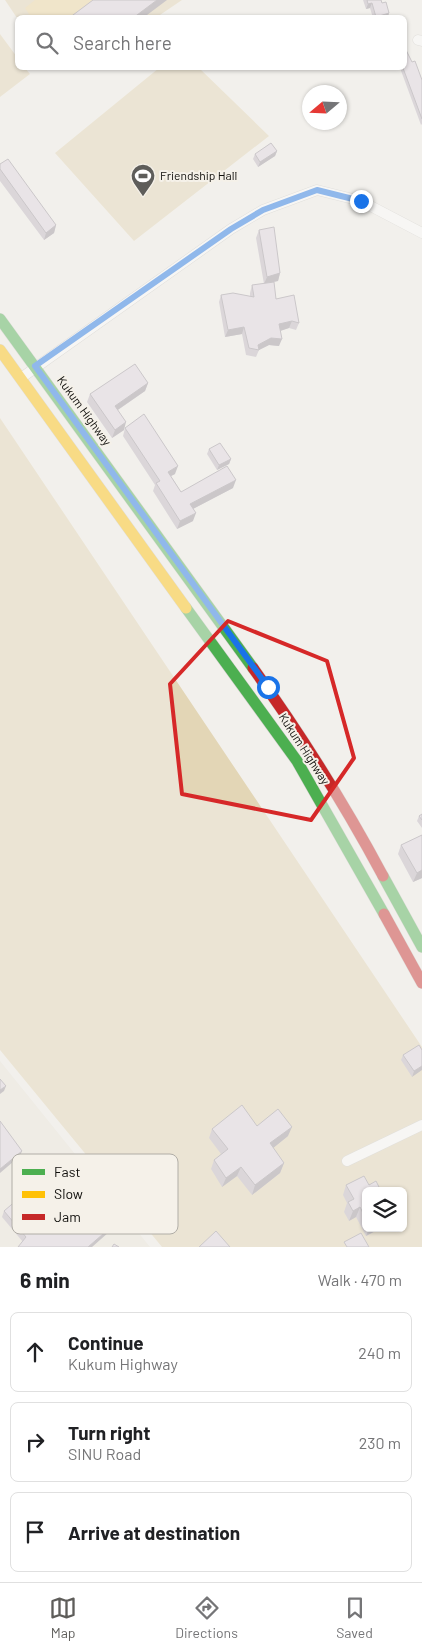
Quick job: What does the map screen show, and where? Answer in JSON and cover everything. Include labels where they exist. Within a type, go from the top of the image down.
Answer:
[{"type":"main road","name":"Kukum Highway","points":[[0,319],[299,732],[355,824],[422,947]]},
{"type":"main road","name":"Kukum Highway","points":[[0,350],[297,761],[355,860],[422,983]]},
{"type":"street","points":[[21,378],[35,366],[231,229],[284,200],[317,190],[361,201],[422,233]]},
{"type":"street","points":[[347,1161],[422,1125]]},
{"type":"highlighted area","points":[[228,621],[327,661],[354,758],[311,820],[182,794],[170,684]]},
{"type":"shaded area","points":[[5,0],[182,0],[160,15],[15,15]]},
{"type":"shaded area","points":[[35,0],[102,0],[81,15],[30,15],[25,8]]},
{"type":"shaded area","points":[[0,34],[15,54],[15,70],[27,70],[30,74],[0,97]]},
{"type":"shaded area","name":"Friendship Hall","points":[[157,70],[201,70],[269,136],[134,241],[55,153]]},
{"type":"shaded area","points":[[0,418],[422,1047],[422,1247],[162,1247],[151,1234],[178,1234],[178,1154],[86,1154],[0,1050]]},
{"type":"shaded area","points":[[0,1061],[75,1154],[12,1154],[12,1234],[140,1234],[150,1247],[0,1247]]},
{"type":"building","points":[[93,0],[157,0],[137,15],[73,15]]},
{"type":"building","points":[[367,0],[386,2],[389,13],[375,15],[372,3],[368,4]]},
{"type":"building","points":[[407,52],[412,62],[415,61],[422,80],[422,119],[404,70],[407,70]]},
{"type":"building","points":[[271,143],[277,151],[260,162],[255,154]]},
{"type":"building","points":[[8,159],[56,225],[46,233],[0,169],[0,164]]},
{"type":"building","points":[[274,227],[280,273],[267,277],[259,230]]},
{"type":"building","points":[[274,282],[276,299],[294,295],[299,323],[292,321],[279,324],[282,339],[271,338],[258,345],[259,350],[249,348],[244,327],[228,330],[221,295],[233,293],[254,297],[252,285]]},
{"type":"building","points":[[135,364],[148,383],[115,406],[126,422],[115,430],[90,394]]},
{"type":"building","points":[[144,414],[178,466],[168,472],[181,492],[227,466],[236,480],[190,504],[196,513],[180,521],[156,483],[160,481],[125,428]]},
{"type":"building","points":[[220,443],[231,459],[219,465],[209,449]]},
{"type":"building","points":[[422,835],[422,870],[417,873],[401,845]]},
{"type":"building","points":[[419,1045],[422,1050],[422,1066],[414,1071],[403,1055]]},
{"type":"building","points":[[0,1079],[6,1086],[0,1090]]},
{"type":"building","points":[[242,1105],[257,1126],[278,1109],[292,1127],[270,1143],[284,1163],[255,1185],[241,1167],[226,1178],[214,1160],[228,1149],[212,1129]]},
{"type":"building","points":[[0,1121],[22,1151],[18,1154],[12,1154],[12,1159],[0,1169]]},
{"type":"building","points":[[364,1176],[369,1185],[376,1181],[379,1187],[362,1187],[362,1211],[360,1207],[353,1211],[348,1202],[354,1199],[346,1185]]},
{"type":"building","points":[[12,1204],[12,1220],[4,1211]]},
{"type":"building","points":[[216,1231],[230,1247],[199,1247]]},
{"type":"building","points":[[361,1233],[369,1247],[347,1247],[344,1242]]},
{"type":"building","points":[[23,1234],[103,1234],[88,1247],[18,1247],[26,1237]]},
{"type":"traffic: fast","points":[[0,319],[253,668]]},
{"type":"traffic: fast","points":[[186,608],[297,761],[384,914]]},
{"type":"traffic: fast","points":[[383,876],[422,947]]},
{"type":"traffic: slow","points":[[0,350],[186,608]]},
{"type":"traffic: jam","points":[[253,668],[321,770],[383,876]]},
{"type":"traffic: jam","points":[[384,914],[422,983]]},
{"type":"place","name":"Friendship Hall","points":[[143,197]]},
{"type":"route","points":[[268,687],[35,366],[231,229],[263,210],[284,200],[317,190],[361,201]]}]
